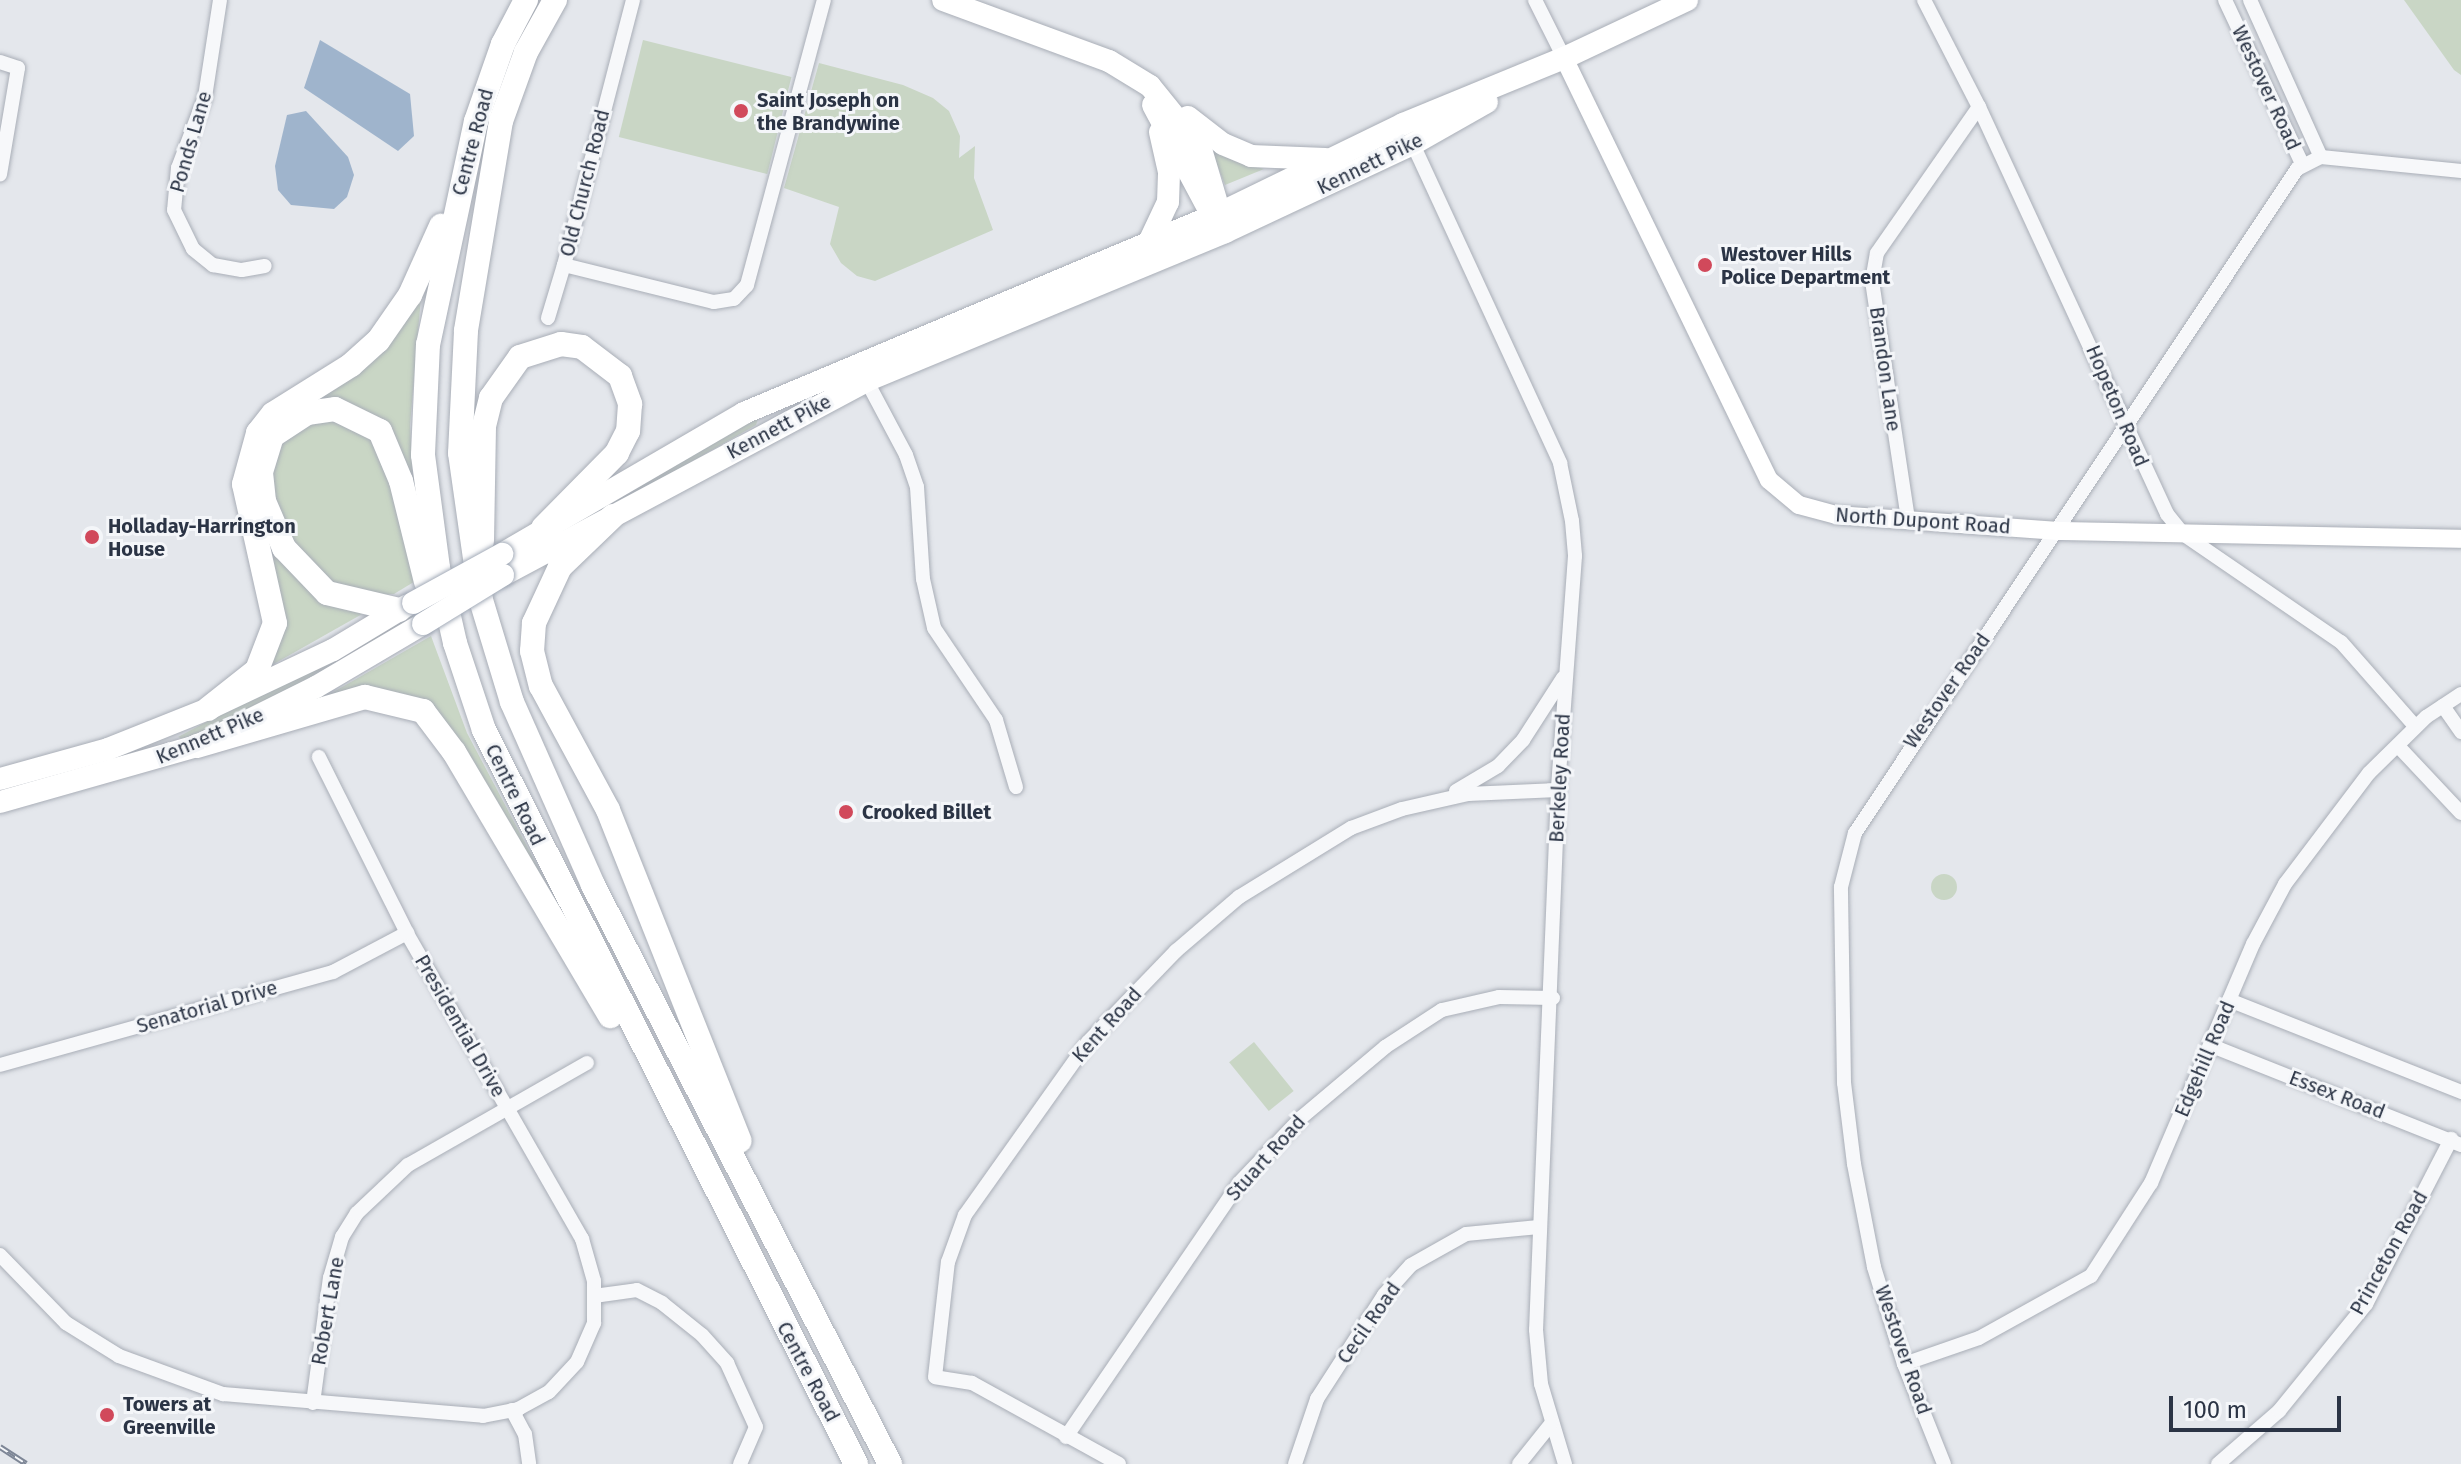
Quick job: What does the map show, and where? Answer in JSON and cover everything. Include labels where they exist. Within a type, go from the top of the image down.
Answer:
[{"type":"highway","name":"Centre Road","points":[[526,0],[494,66],[463,174],[428,344],[423,441],[428,505],[470,692],[534,834],[856,1464]]},
{"type":"highway","name":"Centre Road","points":[[555,0],[510,91],[480,234],[462,371],[460,453],[481,600],[499,665],[543,777],[890,1464]]},
{"type":"highway","points":[[208,709],[257,669],[275,623],[244,484],[258,433],[273,414],[351,365],[378,341],[410,295],[463,174]]},
{"type":"highway","points":[[481,600],[482,466],[491,398],[520,357],[561,344],[582,347],[620,376],[630,404],[628,431],[617,453],[543,528]]},
{"type":"highway","points":[[406,607],[327,593],[284,548],[264,501],[263,456],[272,436],[307,413],[349,413],[380,431],[391,451],[457,691],[507,795],[534,834]]},
{"type":"highway","points":[[613,516],[560,567],[534,623],[532,651],[541,686],[608,810],[649,908],[784,1255]]},
{"type":"highway","points":[[197,746],[365,697],[412,706],[436,722],[602,1002],[740,1258],[783,1323]]},
{"type":"main road","points":[[943,0],[1109,61],[1210,136],[1251,156],[1299,162],[1342,156]]},
{"type":"main road","name":"Kennett Pike","points":[[0,779],[108,749],[208,709],[333,650],[406,607],[613,516],[862,372],[1150,240],[1219,220],[1403,124],[1564,58],[1686,0]]},
{"type":"main road","name":"Kennett Pike","points":[[0,802],[197,746],[316,687],[423,624],[503,565],[543,528],[744,413],[862,372],[1219,220],[1413,144],[1564,58]]},
{"type":"main road","name":"North Dupont Road","points":[[1564,58],[1774,485],[1817,512],[2058,531],[2461,539]]},
{"type":"main road","points":[[1154,96],[1201,149],[1219,220]]},
{"type":"main road","points":[[1150,240],[1166,213],[1169,172],[1154,96]]},
{"type":"street","name":"Ponds Lane","points":[[220,0],[205,97],[178,168],[174,210],[193,249],[213,265],[242,270],[265,266]]},
{"type":"street","name":"Old Church Road","points":[[633,0],[564,265],[714,302],[734,299],[747,285],[824,0]]},
{"type":"street","points":[[1535,0],[1564,58]]},
{"type":"street","name":"Hopeton Road","points":[[1924,0],[1979,107],[2127,422],[2149,484],[2183,534],[2341,642],[2416,727]]},
{"type":"street","name":"Westover Road","points":[[1944,1464],[1904,1364],[1874,1267],[1844,1083],[1845,859],[1867,811],[1901,757],[2058,531],[2127,422],[2302,164],[2225,0]]},
{"type":"street","name":"Westover Road","points":[[2250,0],[2321,157]]},
{"type":"street","points":[[0,62],[18,68],[0,174]]},
{"type":"street","name":"Brandon Lane","points":[[1908,519],[1872,281],[1877,253],[1979,107]]},
{"type":"street","name":"Berkeley Road","points":[[1403,124],[1560,463],[1575,556],[1558,790],[1553,998],[1536,1330],[1551,1424],[1565,1464]]},
{"type":"street","points":[[2302,164],[2321,157],[2461,171]]},
{"type":"street","points":[[548,318],[564,265]]},
{"type":"street","points":[[862,372],[906,455],[917,487],[923,579],[934,628],[996,720],[1016,787]]},
{"type":"street","name":"Kent Road","points":[[1434,801],[1498,766],[1544,714],[1567,669]]},
{"type":"street","name":"Edgehill Road","points":[[1904,1364],[1979,1338],[2091,1276],[2151,1183],[2229,1000],[2285,884],[2343,804],[2416,727],[2461,694]]},
{"type":"street","points":[[2443,706],[2461,732]]},
{"type":"street","points":[[2398,746],[2461,813]]},
{"type":"street","name":"Presidential Drive","points":[[0,1255],[66,1323],[119,1356],[223,1394],[450,1416],[512,1410],[549,1392],[577,1362],[594,1323],[594,1296],[582,1239],[407,933],[319,757]]},
{"type":"street","name":"Kent Road","points":[[1066,1437],[972,1383],[935,1377],[948,1262],[965,1215],[1088,1042],[1176,951],[1239,897],[1351,828],[1434,801],[1468,794],[1558,790]]},
{"type":"street","name":"Senatorial Drive","points":[[0,1065],[333,972],[407,933]]},
{"type":"street","name":"Stuart Road","points":[[1066,1437],[1239,1183],[1302,1117],[1385,1047],[1442,1010],[1499,997],[1553,998]]},
{"type":"street","points":[[2229,1000],[2461,1092]]},
{"type":"street","name":"Essex Road","points":[[2212,1046],[2456,1142]]},
{"type":"street","name":"Robert Lane","points":[[313,1403],[330,1278],[342,1237],[357,1213],[408,1165],[508,1111],[587,1063]]},
{"type":"street","name":"Princeton Road","points":[[2218,1464],[2279,1411],[2366,1304],[2456,1142]]},
{"type":"street","name":"Cecil Road","points":[[1295,1464],[1317,1399],[1384,1295],[1411,1265],[1466,1234],[1539,1227]]},
{"type":"street","points":[[594,1296],[637,1290],[662,1303],[727,1363],[756,1427],[740,1464]]},
{"type":"street","points":[[512,1410],[525,1434],[529,1464]]},
{"type":"street","points":[[1519,1464],[1551,1424]]},
{"type":"street","points":[[1066,1437],[1119,1464]]},
{"type":"green space","points":[[2404,0],[2461,0],[2461,75],[2454,70]]},
{"type":"green space","points":[[643,40],[791,77],[767,174],[619,137]]},
{"type":"green space","points":[[819,63],[903,85],[933,98],[949,111],[960,136],[959,158],[975,146],[974,178],[993,230],[875,281],[857,276],[841,263],[830,244],[839,207],[784,188]]},
{"type":"green space","points":[[1211,149],[1240,162],[1264,169],[1225,185]]},
{"type":"green space","points":[[421,297],[410,425],[414,501],[390,436],[303,408]]},
{"type":"green space","points":[[327,417],[381,443],[417,580],[394,594],[369,596],[328,585],[291,543],[269,486],[284,435]]},
{"type":"green space","points":[[758,419],[756,425],[516,561],[502,559],[747,420]]},
{"type":"green space","points":[[267,536],[364,613],[265,669]]},
{"type":"green space","points":[[413,612],[417,616],[270,700],[185,740],[178,737]]},
{"type":"green space","points":[[431,636],[467,733],[583,952],[440,723],[323,698]]},
{"type":"green space","points":[[1944,874],[1953,878],[1957,887],[1953,896],[1944,900],[1935,896],[1931,887],[1935,878]]},
{"type":"green space","points":[[1254,1042],[1294,1091],[1269,1111],[1229,1062]]},
{"type":"water","points":[[320,40],[410,94],[414,136],[398,151],[304,88]]},
{"type":"water","points":[[306,111],[348,157],[354,175],[347,197],[334,209],[291,205],[278,190],[275,166],[287,115]]},
{"type":"railway","points":[[0,1447],[26,1464]]},
{"type":"place","name":"Saint Joseph on the Brandywine","points":[[741,111]]},
{"type":"place","name":"Westover Hills Police Department","points":[[1705,265]]},
{"type":"place","name":"Holladay-Harrington House","points":[[92,537]]},
{"type":"place","name":"Crooked Billet","points":[[846,812]]},
{"type":"place","name":"Towers at Greenville","points":[[107,1415]]}]
